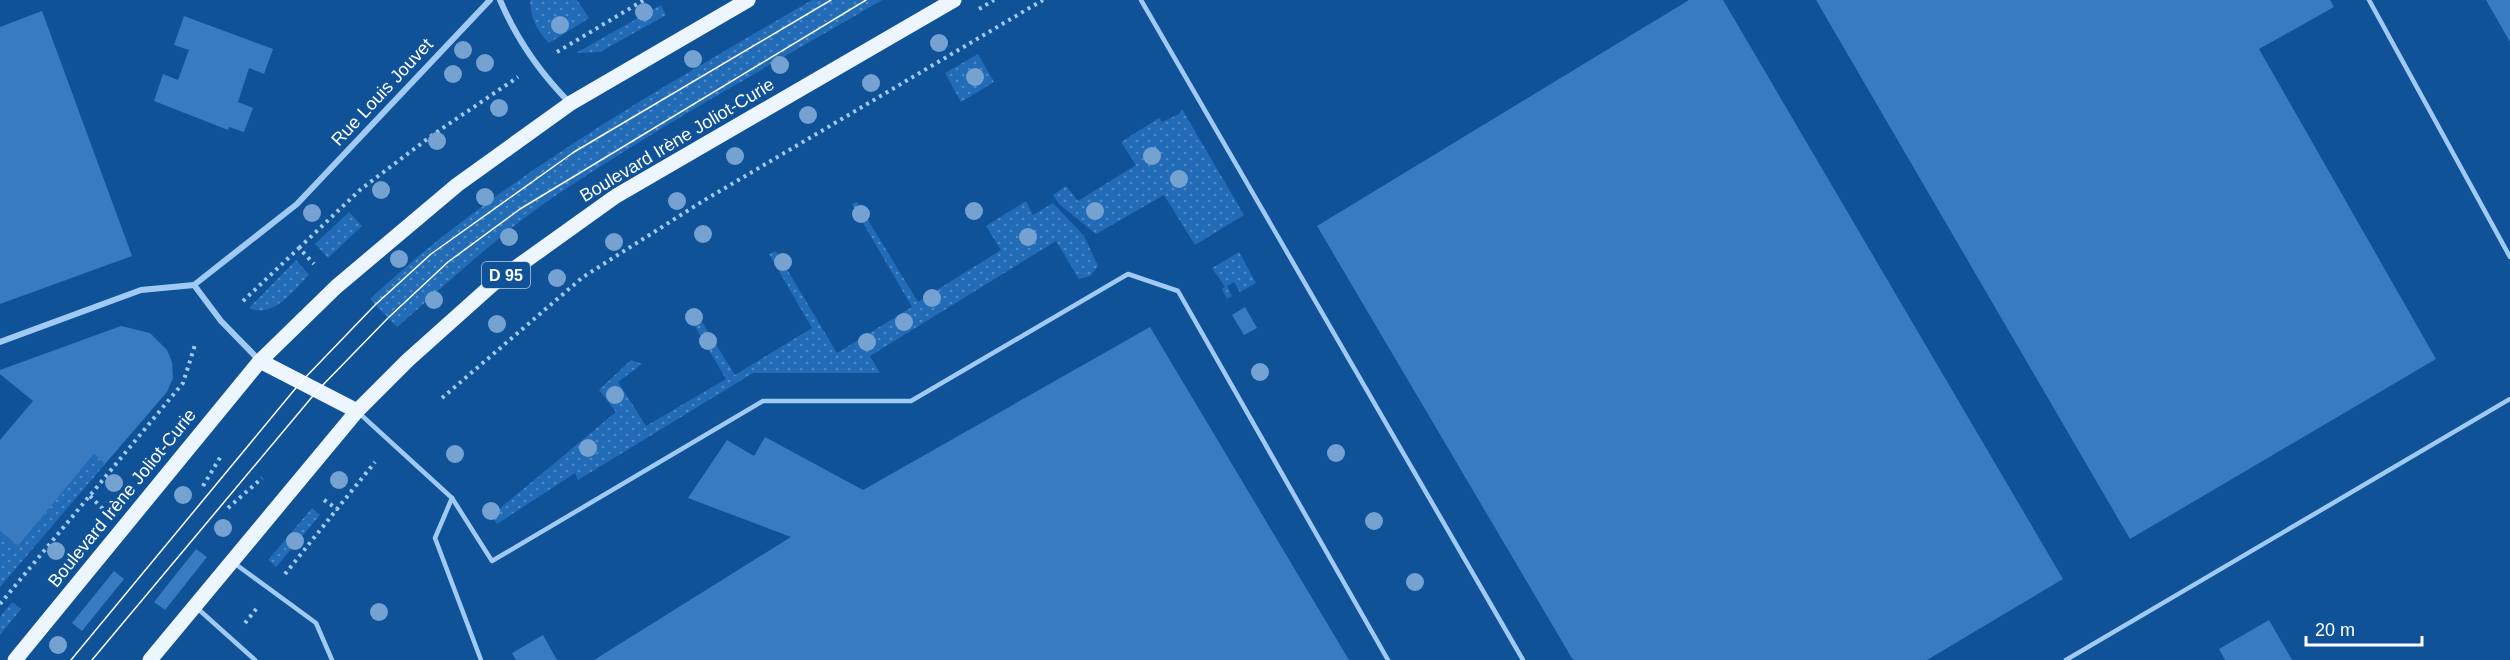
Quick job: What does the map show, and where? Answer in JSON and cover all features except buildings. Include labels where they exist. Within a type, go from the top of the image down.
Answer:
[{"type":"main road","name":"Boulevard Irène Joliot-Curie","points":[[15,660],[260,361],[336,287],[457,185],[571,103],[748,0]]},
{"type":"main road","name":"Boulevard Irène Joliot-Curie","points":[[150,660],[357,411],[408,360],[493,284],[616,196],[954,0]]},
{"type":"main road","points":[[260,361],[357,411]]},
{"type":"street","name":"Rue Louis Jouvet","points":[[194,285],[297,204],[490,0]]},
{"type":"street","points":[[500,0],[513,32],[571,103]]},
{"type":"street","points":[[0,342],[141,290],[194,285],[221,321],[260,361]]},
{"type":"lane","points":[[1141,0],[1523,660]]},
{"type":"lane","points":[[2369,0],[2510,257]]},
{"type":"lane","points":[[357,411],[452,498],[492,561],[763,401],[911,401],[1128,274],[1178,291],[1388,660]]},
{"type":"lane","points":[[2066,660],[2510,399]]},
{"type":"lane","points":[[452,498],[435,538],[481,660]]},
{"type":"lane","points":[[232,561],[316,623],[332,660]]},
{"type":"lane","points":[[195,606],[255,660]]},
{"type":"path","points":[[243,301],[361,189],[434,134],[537,64],[644,0]]},
{"type":"path","points":[[974,12],[994,0]]},
{"type":"path","points":[[442,398],[583,277],[703,201],[1043,0]]},
{"type":"path","points":[[300,248],[314,264]]},
{"type":"path","points":[[0,604],[183,383],[195,345]]},
{"type":"path","points":[[324,500],[337,509],[375,462]]},
{"type":"path","points":[[228,508],[270,471]]},
{"type":"path","points":[[90,496],[104,510]]},
{"type":"shaded area","points":[[530,0],[577,0],[589,18],[549,43],[535,23]]},
{"type":"shaded area","points":[[812,0],[882,0],[677,119],[558,194],[495,241],[397,327],[370,299],[473,213],[527,175],[639,102]]},
{"type":"shaded area","points":[[661,5],[666,15],[600,52],[576,53]]},
{"type":"shaded area","points":[[978,54],[994,82],[961,102],[945,73]]},
{"type":"shaded area","points":[[1182,109],[1244,215],[1195,245],[1164,195],[1096,234],[1059,204],[1053,195],[1066,186],[1078,201],[1136,165],[1121,142],[1159,118],[1162,122],[1179,114]]},
{"type":"shaded area","points":[[1026,201],[1033,215],[1053,203],[1084,236],[1098,266],[1090,276],[1079,279],[1056,241],[870,356],[880,373],[753,373],[578,480],[575,473],[497,524],[492,515],[616,412],[599,390],[631,360],[642,364],[618,382],[646,426],[726,379],[687,313],[694,309],[735,375],[812,328],[769,254],[776,251],[837,353],[912,307],[852,204],[857,202],[918,302],[1001,250],[986,226]]},
{"type":"shaded area","points":[[349,212],[362,226],[328,258],[315,244]]},
{"type":"shaded area","points":[[1239,252],[1256,283],[1240,292],[1234,282],[1227,286],[1232,296],[1227,299],[1222,289],[1225,287],[1212,268]]},
{"type":"shaded area","points":[[296,260],[309,275],[274,307],[267,310],[249,308]]},
{"type":"shaded area","points":[[94,454],[105,464],[0,587],[0,531],[18,546]]},
{"type":"shaded area","points":[[312,508],[320,515],[276,567],[268,560]]},
{"type":"shaded area","points":[[12,602],[21,609],[0,635],[0,617]]},
{"type":"tram line","points":[[71,660],[300,383],[375,305],[431,254],[574,152],[831,0]]},
{"type":"tram line","points":[[92,660],[317,391],[388,318],[448,262],[520,209],[866,0]]}]
